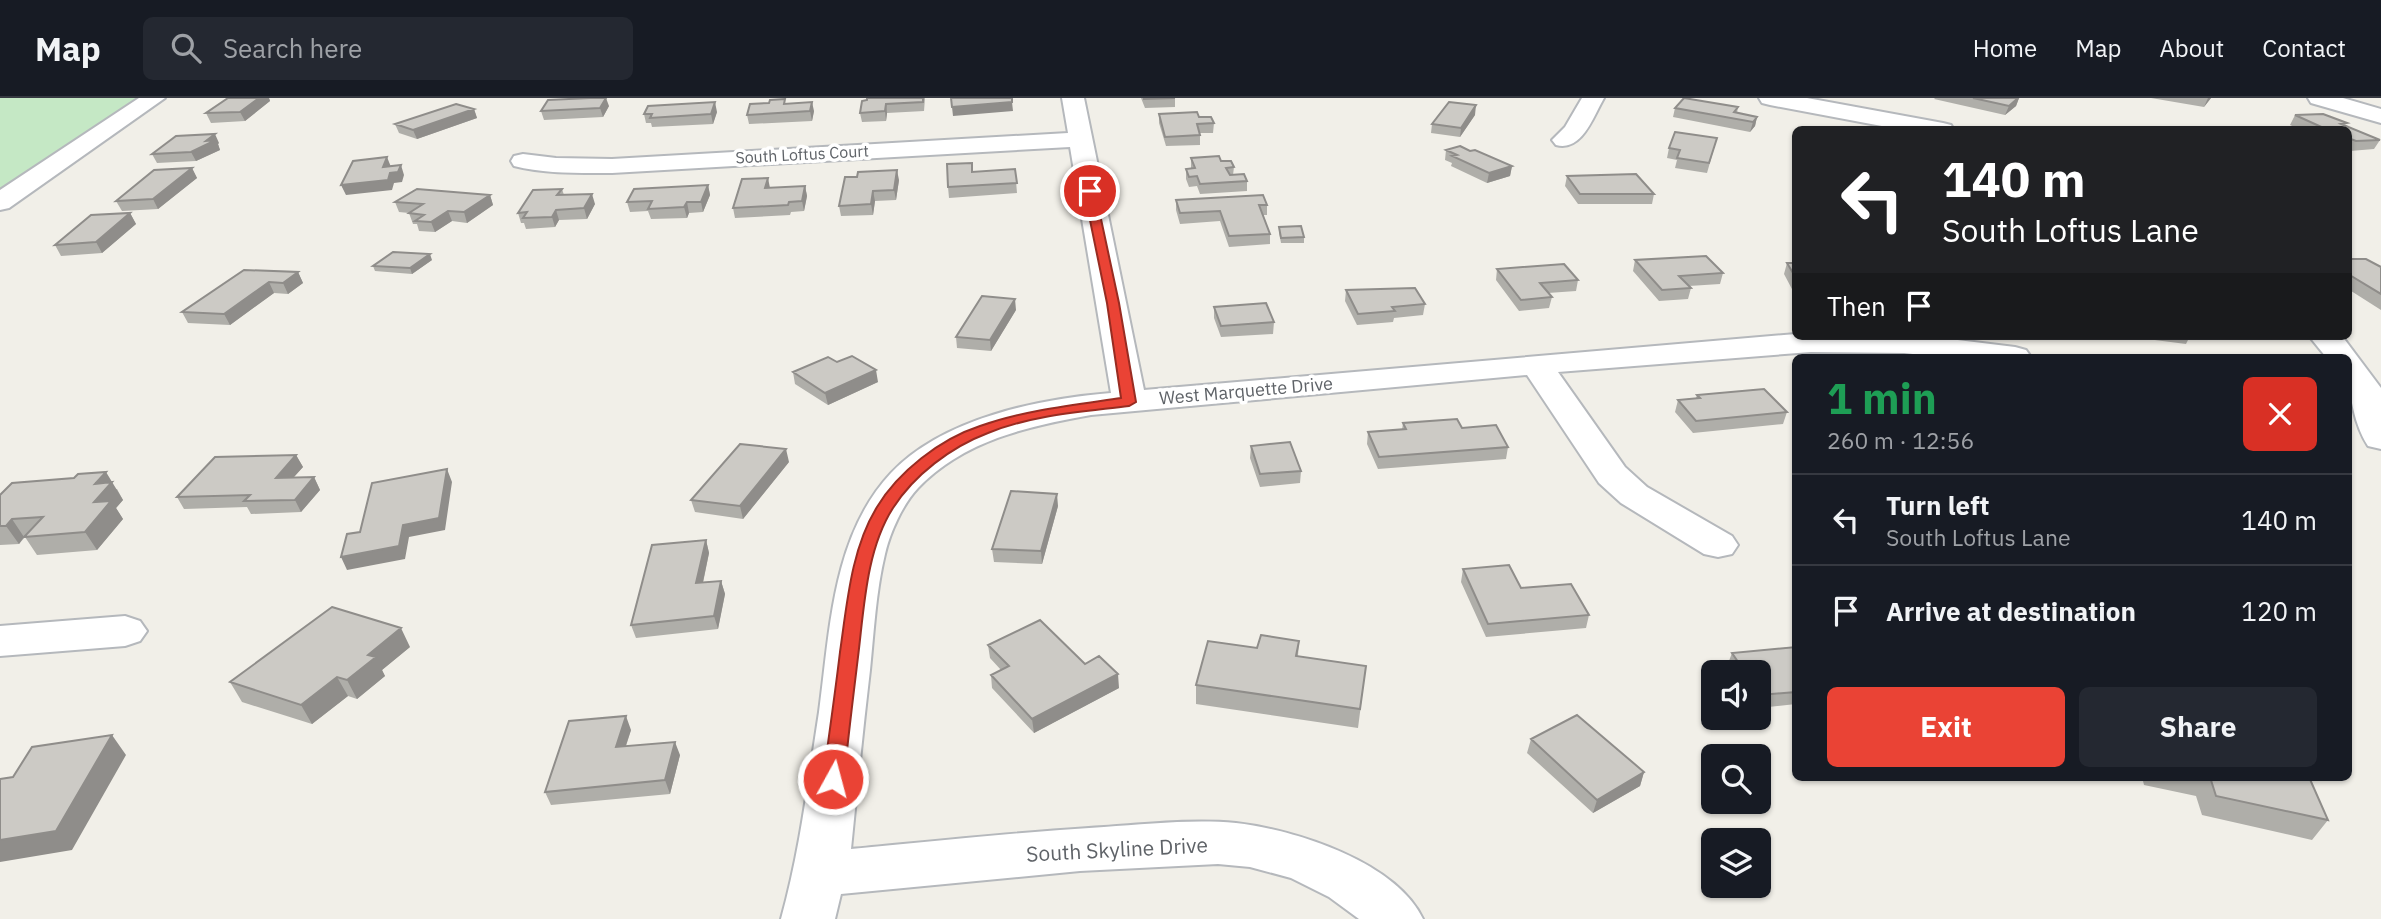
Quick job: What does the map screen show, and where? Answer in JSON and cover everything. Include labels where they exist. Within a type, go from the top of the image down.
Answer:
[{"type":"street","points":[[0,202],[154,98]]},
{"type":"street","points":[[1073,98],[1113,303],[1129,402]]},
{"type":"street","points":[[1564,140],[1574,131],[1593,98]]},
{"type":"street","points":[[1770,98],[1921,126]]},
{"type":"street","points":[[2319,98],[2381,116]]},
{"type":"street","name":"South Loftus Court","points":[[523,161],[556,165],[612,166],[1080,139]]},
{"type":"street","points":[[2328,340],[2340,354]]},
{"type":"street","name":"West Marquette Drive","points":[[814,896],[854,615],[866,552],[884,509],[905,480],[946,448],[982,430],[1038,414],[1129,402],[1536,364],[1811,342],[1904,343],[1991,354]]},
{"type":"street","points":[[1536,364],[1612,475],[1634,495],[1718,545]]},
{"type":"street","points":[[2352,370],[2368,394],[2381,438],[2352,433]]},
{"type":"street","points":[[0,641],[125,631]]},
{"type":"street","name":"South Skyline Drive","points":[[814,896],[1051,851],[1177,844],[1250,846],[1313,863],[1374,897],[1396,919]]},
{"type":"green space","points":[[0,98],[140,98],[0,189]]},
{"type":"building","points":[[228,98],[259,98],[240,112],[206,113]]},
{"type":"building","points":[[606,98],[600,108],[541,111],[548,100]]},
{"type":"building","points":[[867,98],[923,98],[923,102],[886,104],[885,111],[860,113],[862,101]]},
{"type":"building","points":[[951,98],[1012,98],[1012,102],[952,107]]},
{"type":"building","points":[[1684,98],[1738,107],[1734,112],[1757,117],[1753,122],[1675,108]]},
{"type":"building","points":[[1973,98],[2018,98],[2009,106]]},
{"type":"building","points":[[785,99],[784,104],[812,102],[810,111],[747,115],[750,104]]},
{"type":"building","points":[[715,102],[711,114],[650,118],[652,114],[644,114],[648,106]]},
{"type":"building","points":[[1449,102],[1476,105],[1461,128],[1432,124]]},
{"type":"building","points":[[456,104],[474,109],[413,130],[395,124]]},
{"type":"building","points":[[1197,112],[1199,117],[1211,117],[1214,123],[1197,124],[1200,135],[1165,137],[1159,114]]},
{"type":"building","points":[[2323,114],[2347,123],[2341,124],[2346,126],[2319,126],[2295,115]]},
{"type":"building","points":[[2352,129],[2380,140],[2352,140]]},
{"type":"building","points":[[1675,132],[1717,138],[1709,163],[1677,158],[1680,150],[1669,148]]},
{"type":"building","points":[[215,134],[206,141],[216,140],[191,152],[152,154],[176,136]]},
{"type":"building","points":[[1460,146],[1512,166],[1489,173],[1452,156],[1457,155],[1446,150]]},
{"type":"building","points":[[1219,156],[1221,161],[1231,161],[1234,167],[1226,168],[1230,175],[1244,174],[1247,181],[1200,184],[1197,176],[1189,177],[1186,169],[1195,168],[1191,158]]},
{"type":"building","points":[[387,157],[383,167],[401,165],[398,172],[390,173],[388,180],[341,185],[353,161]]},
{"type":"building","points":[[972,163],[972,172],[1015,169],[1017,183],[948,187],[947,164]]},
{"type":"building","points":[[192,168],[153,199],[116,201],[154,170]]},
{"type":"building","points":[[897,170],[894,190],[873,191],[871,204],[839,206],[845,177],[857,177],[858,172]]},
{"type":"building","points":[[1636,174],[1654,194],[1580,194],[1567,176]]},
{"type":"building","points":[[768,178],[765,188],[805,186],[802,201],[789,202],[788,205],[733,208],[742,179]]},
{"type":"building","points":[[708,185],[701,202],[687,202],[684,207],[648,209],[652,201],[627,202],[634,189]]},
{"type":"building","points":[[417,189],[490,195],[464,212],[448,211],[431,222],[415,221],[424,215],[409,213],[423,204],[395,202]]},
{"type":"building","points":[[562,189],[557,195],[592,194],[584,208],[556,210],[552,217],[523,218],[527,212],[518,213],[533,190]]},
{"type":"building","points":[[1263,195],[1267,205],[1259,205],[1270,234],[1229,236],[1220,211],[1180,213],[1176,200]]},
{"type":"building","points":[[130,213],[96,242],[55,245],[91,215]]},
{"type":"building","points":[[1301,226],[1304,237],[1281,238],[1279,227]]},
{"type":"building","points":[[393,252],[430,254],[410,268],[373,266]]},
{"type":"building","points":[[1706,256],[1723,273],[1679,276],[1691,288],[1662,290],[1635,260]]},
{"type":"building","points":[[2352,259],[2366,259],[2381,267],[2381,294],[2352,276]]},
{"type":"building","points":[[1564,264],[1578,280],[1540,283],[1552,297],[1521,300],[1497,269]]},
{"type":"building","points":[[244,270],[298,272],[283,283],[269,282],[224,314],[182,312]]},
{"type":"building","points":[[1415,288],[1425,304],[1392,307],[1395,311],[1358,314],[1346,290]]},
{"type":"building","points":[[982,296],[1015,299],[990,340],[956,337]]},
{"type":"building","points":[[1266,303],[1274,322],[1221,326],[1214,307]]},
{"type":"building","points":[[852,356],[876,370],[825,393],[793,372],[828,357],[837,362]]},
{"type":"building","points":[[1764,389],[1787,412],[1696,421],[1678,400],[1700,398],[1697,395]]},
{"type":"building","points":[[1457,419],[1462,428],[1496,425],[1508,447],[1379,457],[1368,432],[1406,429],[1403,423]]},
{"type":"building","points":[[1290,442],[1301,471],[1260,474],[1251,446]]},
{"type":"building","points":[[740,444],[786,449],[740,506],[691,500]]},
{"type":"building","points":[[296,455],[276,478],[314,477],[295,500],[244,501],[250,495],[177,497],[215,457]]},
{"type":"building","points":[[447,469],[439,518],[403,525],[399,546],[341,557],[347,534],[360,532],[372,483]]},
{"type":"building","points":[[106,472],[95,484],[112,482],[94,502],[111,501],[85,532],[24,537],[43,517],[12,519],[6,526],[0,526],[0,495],[12,483],[74,478],[78,474]]},
{"type":"building","points":[[1011,491],[1057,494],[1041,551],[992,549]]},
{"type":"building","points":[[706,540],[696,583],[721,581],[714,616],[631,625],[652,545]]},
{"type":"building","points":[[1509,565],[1521,588],[1571,584],[1589,615],[1488,624],[1463,569]]},
{"type":"building","points":[[332,607],[401,628],[368,655],[376,657],[347,680],[337,677],[301,705],[230,682]]},
{"type":"building","points":[[1040,620],[1085,664],[1099,656],[1118,674],[1032,719],[991,675],[1009,666],[988,645]]},
{"type":"building","points":[[1261,635],[1299,641],[1296,656],[1366,666],[1360,709],[1196,685],[1208,641],[1257,648]]},
{"type":"building","points":[[1792,647],[1792,692],[1771,694],[1771,660],[1737,660],[1732,653]]},
{"type":"building","points":[[1577,715],[1644,772],[1597,800],[1531,739]]},
{"type":"building","points":[[626,716],[616,747],[675,742],[665,780],[545,792],[569,721]]},
{"type":"building","points":[[112,735],[56,831],[0,840],[0,779],[13,777],[32,747]]},
{"type":"building","points":[[2211,781],[2311,781],[2328,820],[2216,796]]},
{"type":"route","points":[[833,779],[854,615],[866,552],[884,509],[905,480],[946,448],[982,430],[1038,414],[1129,402],[1113,303],[1090,191]]}]
